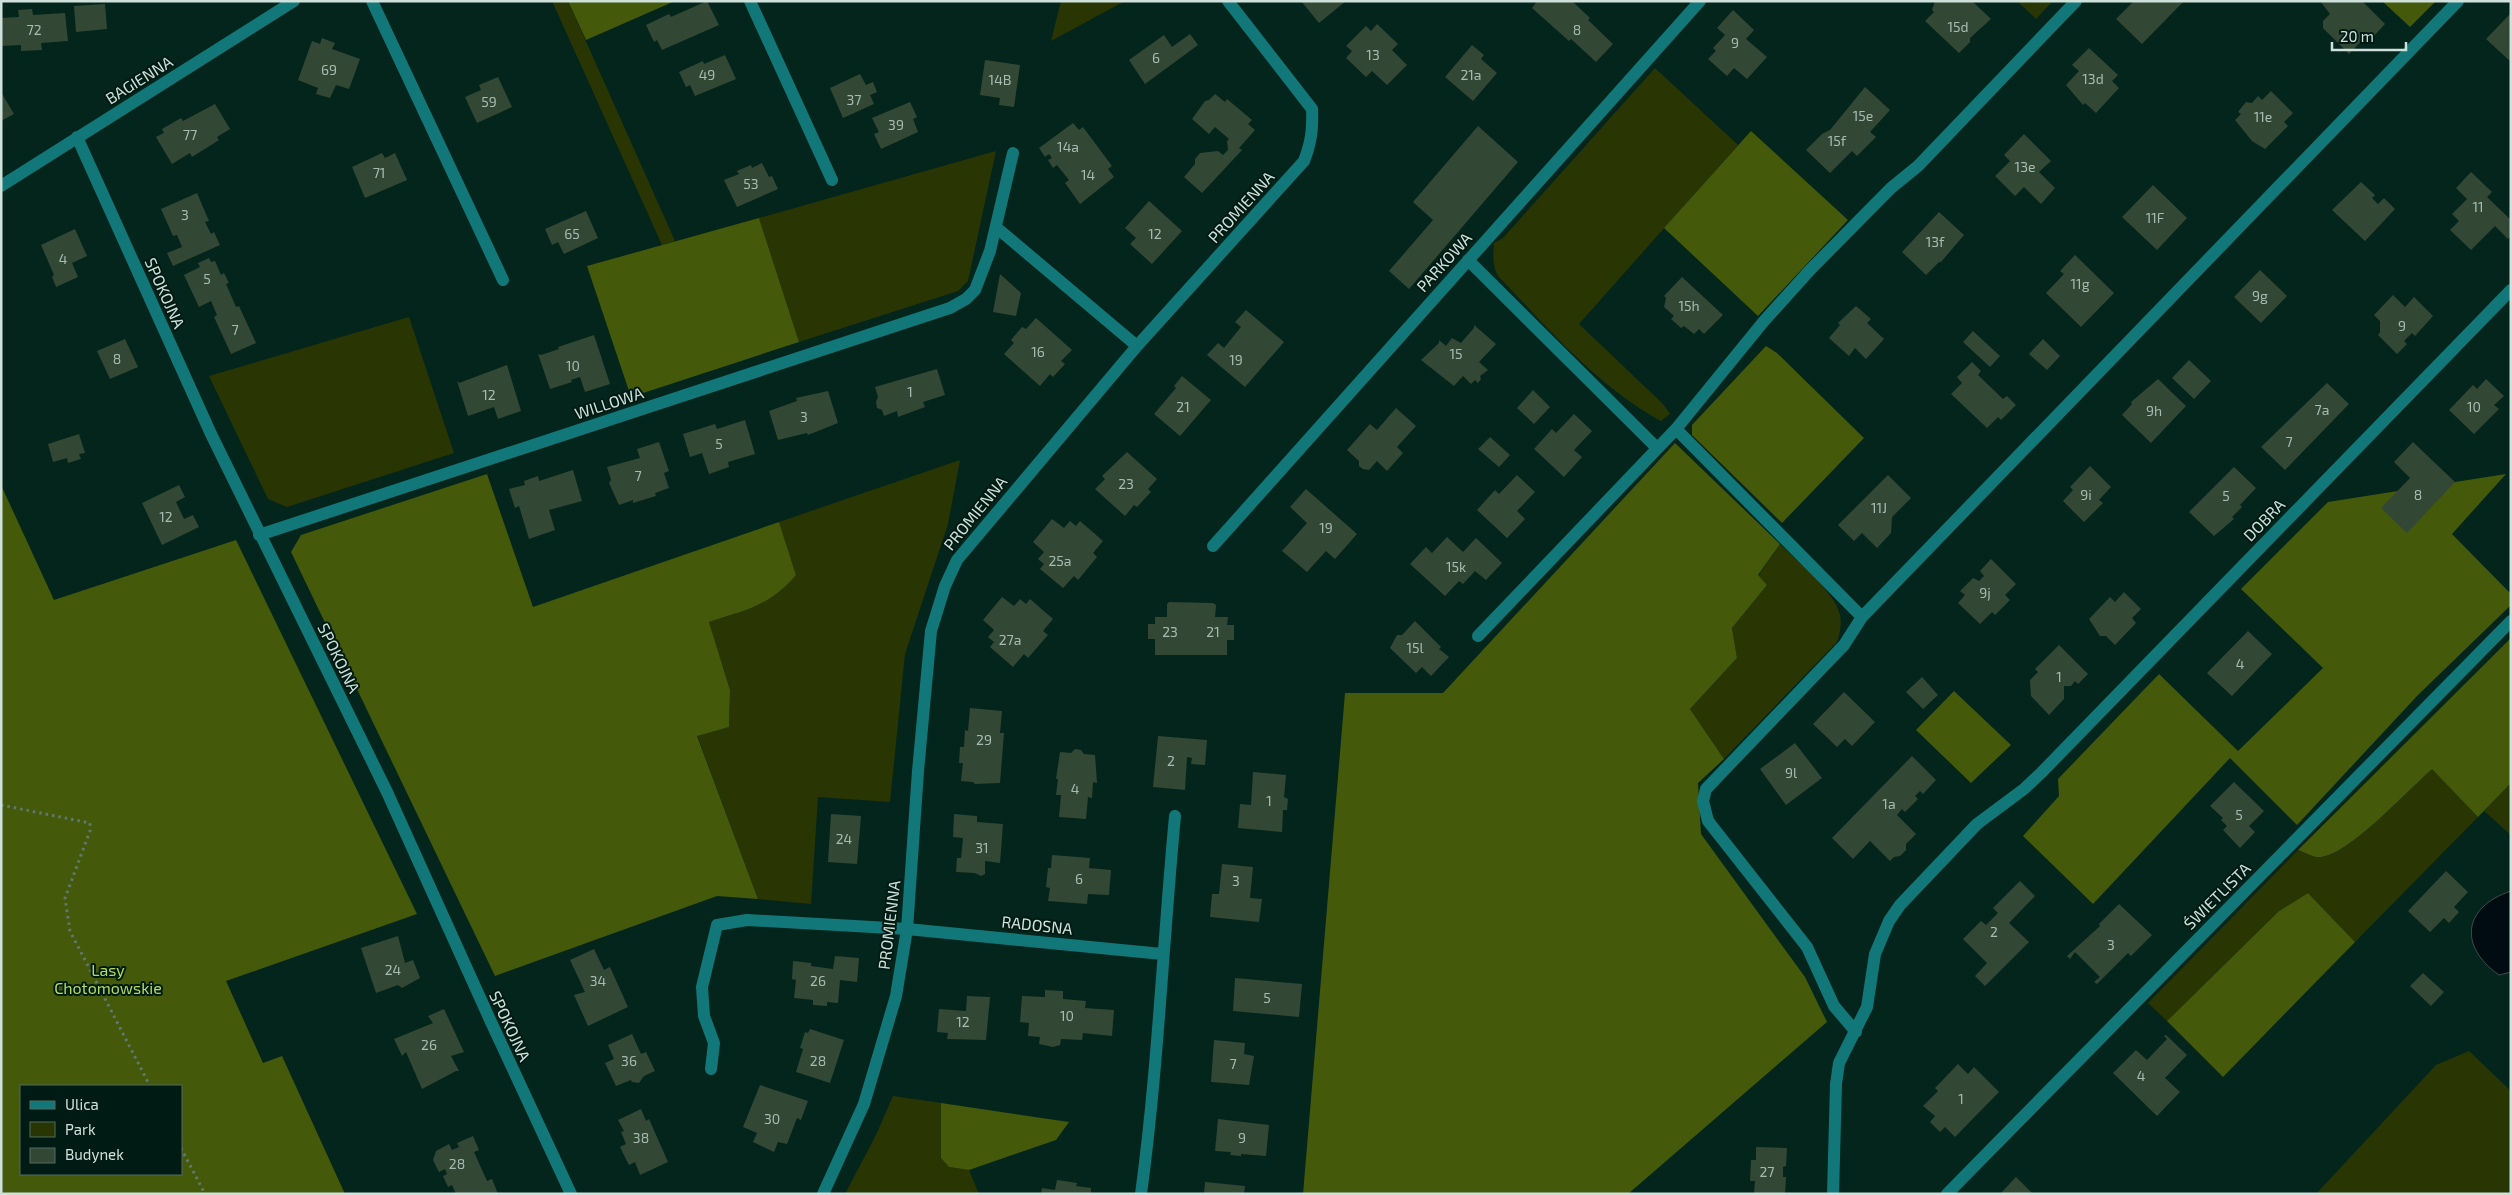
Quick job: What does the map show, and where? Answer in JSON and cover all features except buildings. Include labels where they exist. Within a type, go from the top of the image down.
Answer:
[{"type":"street","name":"BAGIENNA","points":[[1,186],[294,1]]},
{"type":"street","points":[[372,1],[503,280]]},
{"type":"street","points":[[750,1],[832,180]]},
{"type":"street","name":"PROMIENNA","points":[[823,1194],[864,1104],[896,996],[908,929],[931,631],[945,586],[957,560],[1137,346],[1304,161],[1311,143],[1313,131],[1312,109],[1228,1]]},
{"type":"street","name":"PARKOWA","points":[[1213,546],[1700,1]]},
{"type":"street","points":[[1478,636],[1676,429],[1764,321],[1810,270],[1891,188],[1918,166],[2076,1]]},
{"type":"street","points":[[1856,1032],[1834,1006],[1807,947],[1708,821],[1703,801],[1706,789],[1844,645],[1862,617],[2458,1]]},
{"type":"street","name":"SPOKOJNA","points":[[77,137],[210,434],[387,792],[571,1194]]},
{"type":"street","points":[[1013,153],[997,228],[1137,346]]},
{"type":"street","name":"WILLOWA","points":[[260,535],[950,308],[966,299],[975,290],[997,228]]},
{"type":"street","points":[[1468,260],[1657,448]]},
{"type":"street","name":"DOBRA","points":[[1833,1194],[1836,1084],[1839,1063],[1867,1007],[1875,954],[1888,921],[1900,905],[1977,824],[2042,773],[2511,290]]},
{"type":"street","points":[[1676,429],[1862,617]]},
{"type":"street","name":"ŚWIETLISTA","points":[[1947,1194],[2511,621]]},
{"type":"street","points":[[1141,1194],[1152,1118],[1162,954],[1175,816]]},
{"type":"street","name":"RADOSNA","points":[[711,1069],[714,1042],[704,1016],[702,986],[717,925],[747,920],[908,929],[1162,954]]},
{"type":"path","points":[[1,805],[90,823],[90,831],[65,898],[70,931],[149,1085]]},
{"type":"path","points":[[182,1150],[205,1194]]},
{"type":"green space","points":[[552,1],[568,1],[675,241],[662,245]]},
{"type":"green space","points":[[568,1],[675,1],[586,40]]},
{"type":"green space","points":[[1061,1],[1125,1],[1051,41]]},
{"type":"green space","points":[[2017,1],[2053,1],[2036,19]]},
{"type":"green space","points":[[2382,1],[2436,1],[2410,27]]},
{"type":"green space","points":[[1655,68],[1738,145],[1579,324],[1663,404],[1670,414],[1661,421],[1616,391],[1574,355],[1498,276],[1493,256],[1494,243],[1503,238]]},
{"type":"green space","points":[[1751,131],[1848,220],[1758,316],[1664,228]]},
{"type":"green space","points":[[996,151],[968,281],[958,291],[799,342],[759,218]]},
{"type":"green space","points":[[759,218],[799,342],[631,397],[587,266]]},
{"type":"green space","points":[[409,317],[454,453],[287,507],[268,499],[209,376]]},
{"type":"green space","points":[[1766,346],[1777,353],[1864,438],[1782,523],[1692,435],[1692,425]]},
{"type":"green space","points":[[1675,443],[1780,544],[1758,575],[1767,585],[1732,628],[1737,658],[1690,709],[1724,759],[1698,783],[1701,834],[1805,977],[1827,1022],[1628,1194],[1303,1194],[1345,693],[1443,693]]},
{"type":"green space","points":[[960,460],[948,524],[905,654],[890,802],[818,797],[811,904],[758,899],[697,735],[729,727],[730,690],[709,622],[737,613],[796,575],[779,522]]},
{"type":"green space","points":[[487,474],[533,607],[779,522],[796,575],[776,594],[756,606],[709,622],[730,690],[729,727],[697,736],[758,899],[717,896],[495,976],[291,552],[301,535]]},
{"type":"green space","points":[[2506,474],[2452,534],[2511,594],[2511,605],[2418,695],[2297,825],[2230,758],[2093,904],[2023,836],[2059,796],[2058,779],[2159,674],[2238,751],[2323,668],[2241,589],[2328,502]]},
{"type":"green space","name":"Lasy Chotomowskie","points":[[1,485],[54,600],[236,540],[417,914],[226,981],[263,1063],[282,1056],[345,1194],[1,1194]]},
{"type":"green space","points":[[1780,544],[1814,577],[1837,606],[1841,626],[1839,635],[1837,642],[1724,759],[1690,709],[1737,658],[1732,628],[1767,585],[1758,576]]},
{"type":"green space","points":[[2511,638],[2511,783],[2478,817],[2432,769],[2378,820],[2346,846],[2332,854],[2320,857],[2298,850]]},
{"type":"green space","points":[[1954,691],[2011,745],[1971,783],[1916,730]]},
{"type":"green space","points":[[2432,768],[2478,817],[2355,942],[2308,893],[2279,911],[2167,1021],[2148,1003],[2298,850],[2320,857],[2332,854],[2346,846],[2378,820]]},
{"type":"green space","points":[[2511,783],[2511,835],[2484,811]]},
{"type":"green space","points":[[2308,893],[2355,942],[2223,1077],[2167,1021],[2279,911]]},
{"type":"green space","points":[[2469,1051],[2511,1091],[2511,1194],[2316,1194],[2436,1065]]},
{"type":"green space","points":[[893,1096],[941,1103],[942,1131],[949,1167],[969,1170],[979,1194],[845,1194],[876,1135]]},
{"type":"green space","points":[[941,1103],[1069,1122],[1056,1140],[969,1170],[949,1167],[941,1158]]},
{"type":"shaded area","points":[[2511,891],[2511,972],[2499,975],[2486,964],[2477,952],[2472,940],[2472,928],[2475,917],[2483,907],[2495,898]]}]
